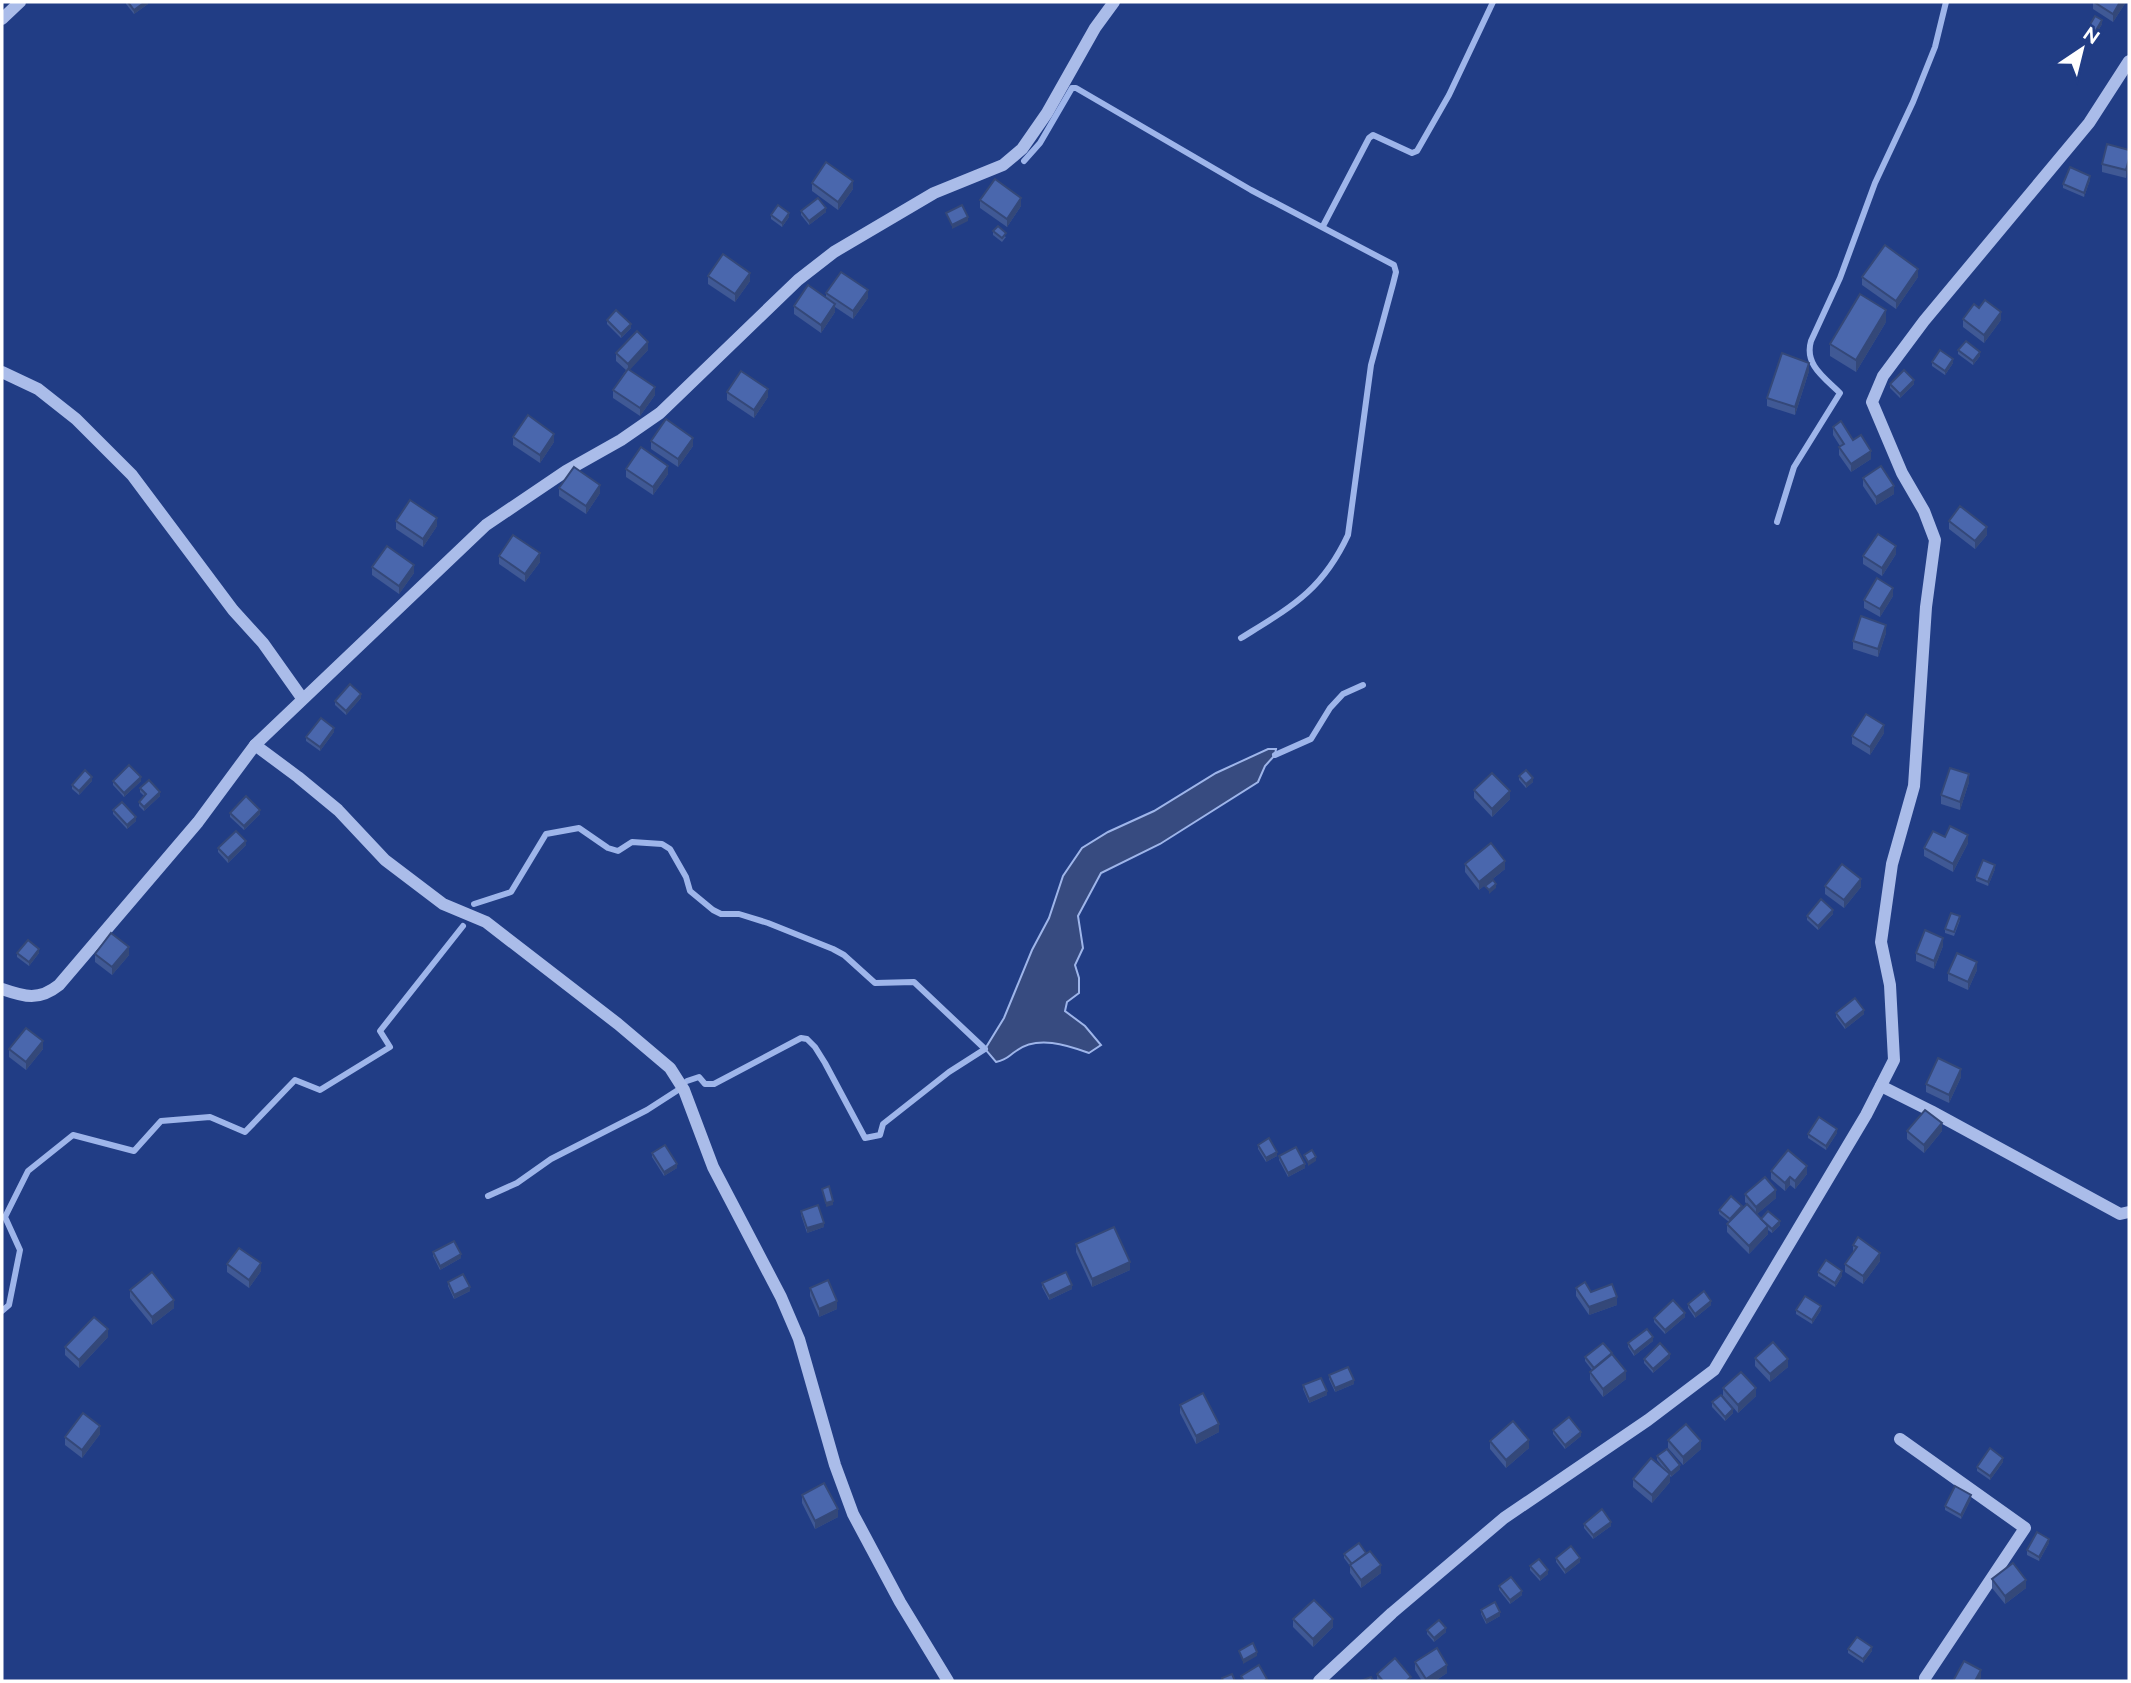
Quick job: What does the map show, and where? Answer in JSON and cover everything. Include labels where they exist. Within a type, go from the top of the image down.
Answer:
[{"type":"street","points":[[2,19],[20,2]]},
{"type":"street","points":[[2,989],[33,997],[46,995],[58,985],[198,822],[255,745],[486,525],[566,471],[621,440],[660,413],[798,280],[834,252],[934,193],[1003,165],[1022,149],[1114,2]]},
{"type":"street","points":[[1319,1681],[1392,1613],[1504,1518],[1648,1420],[1714,1370],[1866,1115],[1894,1060],[1890,985],[1881,942],[1892,864],[1914,786],[1926,607],[1935,540],[1924,512],[1902,473],[1872,402],[1884,376],[1924,321],[2089,123],[2129,61]]},
{"type":"street","points":[[2,372],[38,388],[76,419],[132,475],[233,610],[263,643],[302,698]]},
{"type":"street","points":[[255,745],[338,810],[385,860],[443,904],[486,922],[588,1000],[670,1068],[684,1090],[713,1167],[781,1297],[799,1339],[835,1465],[853,1514],[900,1602],[948,1681]]},
{"type":"street","points":[[1881,1086],[2120,1214],[2129,1212]]},
{"type":"street","points":[[1900,1439],[2025,1528],[1925,1678]]},
{"type":"water","points":[[1268,749],[1276,749],[1275,755],[1265,766],[1258,782],[1160,844],[1101,873],[1078,916],[1083,948],[1075,965],[1079,978],[1079,993],[1067,1002],[1065,1011],[1085,1026],[1101,1045],[1089,1053],[1052,1043],[1033,1043],[996,1062],[985,1049],[1004,1018],[1032,950],[1049,918],[1063,876],[1082,848],[1108,832],[1154,811],[1216,773]]},
{"type":"building","points":[[128,2],[145,2],[134,10]]},
{"type":"building","points":[[2094,2],[2120,2],[2113,14]]},
{"type":"building","points":[[2095,16],[2102,20],[2095,32],[2088,28]]},
{"type":"building","points":[[2107,144],[2129,150],[2126,170],[2102,164]]},
{"type":"building","points":[[826,162],[853,181],[838,202],[812,183]]},
{"type":"building","points":[[2070,167],[2090,176],[2084,193],[2063,184]]},
{"type":"building","points":[[995,179],[1021,198],[1007,219],[980,200]]},
{"type":"building","points":[[818,198],[826,208],[809,221],[801,211]]},
{"type":"building","points":[[778,205],[789,213],[782,223],[771,215]]},
{"type":"building","points":[[962,205],[968,217],[952,225],[946,213]]},
{"type":"building","points":[[998,226],[1006,233],[1002,238],[993,231]]},
{"type":"building","points":[[1885,245],[1918,269],[1896,301],[1862,277]]},
{"type":"building","points":[[723,254],[750,273],[735,294],[708,276]]},
{"type":"building","points":[[841,272],[868,290],[853,311],[826,293]]},
{"type":"building","points":[[808,285],[835,304],[821,325],[794,306]]},
{"type":"building","points":[[1860,294],[1886,310],[1856,360],[1830,344]]},
{"type":"building","points":[[1985,300],[2001,312],[1984,335],[1963,319],[1974,304],[1979,308]]},
{"type":"building","points":[[616,310],[631,324],[621,334],[607,320]]},
{"type":"building","points":[[637,331],[648,342],[628,364],[616,353]]},
{"type":"building","points":[[1966,341],[1980,352],[1973,361],[1958,350]]},
{"type":"building","points":[[1940,350],[1953,359],[1945,371],[1932,362]]},
{"type":"building","points":[[1782,353],[1809,363],[1795,407],[1767,398]]},
{"type":"building","points":[[628,369],[655,387],[640,408],[613,390]]},
{"type":"building","points":[[1904,370],[1914,380],[1900,394],[1890,384]]},
{"type":"building","points":[[741,371],[768,389],[754,410],[727,392]]},
{"type":"building","points":[[528,415],[554,434],[540,455],[513,437]]},
{"type":"building","points":[[666,419],[693,438],[678,459],[651,441]]},
{"type":"building","points":[[1841,421],[1853,440],[1861,435],[1871,451],[1851,464],[1839,447],[1844,444],[1833,427]]},
{"type":"building","points":[[641,447],[668,466],[653,487],[626,469]]},
{"type":"building","points":[[1881,466],[1894,486],[1876,497],[1863,478]]},
{"type":"building","points":[[574,467],[600,485],[586,506],[559,488]]},
{"type":"building","points":[[410,500],[437,518],[423,539],[396,521]]},
{"type":"building","points":[[1960,506],[1987,527],[1975,541],[1949,521]]},
{"type":"building","points":[[1878,534],[1896,546],[1882,568],[1863,556]]},
{"type":"building","points":[[513,535],[540,553],[525,574],[499,556]]},
{"type":"building","points":[[387,546],[414,565],[399,586],[372,567]]},
{"type":"building","points":[[1877,578],[1893,588],[1880,609],[1864,600]]},
{"type":"building","points":[[1861,616],[1886,625],[1878,649],[1853,641]]},
{"type":"building","points":[[350,684],[361,694],[346,711],[335,701]]},
{"type":"building","points":[[1866,714],[1884,725],[1870,747],[1852,736]]},
{"type":"building","points":[[321,718],[334,728],[320,747],[306,737]]},
{"type":"building","points":[[129,765],[141,777],[124,793],[113,781]]},
{"type":"building","points":[[1950,768],[1969,774],[1960,802],[1941,795]]},
{"type":"building","points":[[85,770],[92,777],[79,791],[72,785]]},
{"type":"building","points":[[1526,770],[1533,778],[1526,784],[1519,776]]},
{"type":"building","points":[[1492,773],[1510,791],[1492,809],[1474,790]]},
{"type":"building","points":[[149,780],[160,792],[144,807],[139,802],[146,794],[140,788]]},
{"type":"building","points":[[246,796],[260,810],[244,826],[230,813]]},
{"type":"building","points":[[122,802],[136,817],[127,825],[113,810]]},
{"type":"building","points":[[1950,826],[1968,835],[1953,864],[1924,848],[1933,831],[1945,837]]},
{"type":"building","points":[[236,831],[246,841],[228,858],[218,848]]},
{"type":"building","points":[[1491,843],[1505,861],[1479,882],[1465,864]]},
{"type":"building","points":[[1983,860],[1995,865],[1988,882],[1976,877]]},
{"type":"building","points":[[1842,864],[1861,879],[1844,900],[1825,886]]},
{"type":"building","points":[[1493,880],[1496,884],[1489,890],[1485,886]]},
{"type":"building","points":[[1821,899],[1833,910],[1818,926],[1807,916]]},
{"type":"building","points":[[1951,913],[1960,916],[1954,932],[1945,929]]},
{"type":"building","points":[[1925,930],[1943,938],[1934,961],[1916,953]]},
{"type":"building","points":[[111,933],[129,947],[112,967],[95,954]]},
{"type":"building","points":[[28,940],[39,949],[29,962],[17,953]]},
{"type":"building","points":[[1957,953],[1977,962],[1968,982],[1948,973]]},
{"type":"building","points":[[1855,998],[1864,1010],[1845,1025],[1836,1013]]},
{"type":"building","points":[[26,1028],[43,1041],[26,1062],[9,1049]]},
{"type":"building","points":[[1938,1058],[1961,1069],[1949,1095],[1926,1084]]},
{"type":"building","points":[[1925,1110],[1942,1123],[1924,1145],[1907,1131]]},
{"type":"building","points":[[1819,1117],[1837,1129],[1826,1146],[1808,1134]]},
{"type":"building","points":[[1269,1138],[1277,1152],[1266,1158],[1258,1145]]},
{"type":"building","points":[[665,1145],[677,1164],[664,1172],[652,1153]]},
{"type":"building","points":[[1296,1147],[1305,1164],[1288,1173],[1279,1156]]},
{"type":"building","points":[[1312,1150],[1316,1157],[1308,1162],[1304,1155]]},
{"type":"building","points":[[1788,1150],[1807,1166],[1795,1181],[1790,1177],[1785,1183],[1771,1171]]},
{"type":"building","points":[[1765,1177],[1776,1190],[1756,1207],[1745,1194]]},
{"type":"building","points":[[829,1186],[833,1201],[826,1203],[822,1189]]},
{"type":"building","points":[[1731,1196],[1742,1206],[1730,1219],[1719,1210]]},
{"type":"building","points":[[1747,1204],[1768,1226],[1749,1246],[1727,1224]]},
{"type":"building","points":[[818,1205],[824,1223],[807,1228],[801,1211]]},
{"type":"building","points":[[1768,1211],[1780,1221],[1772,1229],[1761,1219]]},
{"type":"building","points":[[1114,1227],[1130,1262],[1092,1279],[1076,1244]]},
{"type":"building","points":[[1858,1237],[1880,1253],[1863,1276],[1845,1264],[1857,1247],[1853,1245]]},
{"type":"building","points":[[454,1241],[461,1254],[440,1266],[433,1252]]},
{"type":"building","points":[[239,1248],[261,1263],[249,1280],[227,1264]]},
{"type":"building","points":[[1826,1260],[1842,1271],[1835,1283],[1818,1272]]},
{"type":"building","points":[[152,1272],[174,1300],[152,1317],[130,1290]]},
{"type":"building","points":[[1066,1272],[1072,1285],[1049,1296],[1042,1283]]},
{"type":"building","points":[[463,1274],[470,1287],[454,1295],[448,1282]]},
{"type":"building","points":[[828,1280],[837,1301],[819,1309],[810,1288]]},
{"type":"building","points":[[1585,1282],[1591,1292],[1612,1284],[1617,1297],[1589,1307],[1576,1288]]},
{"type":"building","points":[[1704,1291],[1711,1301],[1695,1314],[1688,1304]]},
{"type":"building","points":[[1805,1296],[1821,1306],[1812,1320],[1796,1310]]},
{"type":"building","points":[[1673,1300],[1685,1313],[1665,1330],[1654,1318]]},
{"type":"building","points":[[94,1317],[108,1329],[79,1360],[65,1347]]},
{"type":"building","points":[[1647,1329],[1653,1337],[1634,1352],[1628,1343]]},
{"type":"building","points":[[1773,1342],[1788,1359],[1770,1374],[1755,1358]]},
{"type":"building","points":[[1603,1343],[1612,1353],[1594,1368],[1585,1357]]},
{"type":"building","points":[[1660,1343],[1670,1354],[1653,1369],[1644,1359]]},
{"type":"building","points":[[1612,1354],[1626,1371],[1603,1389],[1590,1372]]},
{"type":"building","points":[[1348,1367],[1354,1380],[1335,1388],[1329,1375]]},
{"type":"building","points":[[1741,1372],[1756,1388],[1738,1405],[1723,1388]]},
{"type":"building","points":[[1321,1378],[1327,1391],[1309,1399],[1303,1385]]},
{"type":"building","points":[[1203,1393],[1219,1424],[1196,1436],[1180,1405]]},
{"type":"building","points":[[1721,1395],[1733,1409],[1725,1417],[1712,1402]]},
{"type":"building","points":[[83,1413],[100,1426],[82,1450],[65,1437]]},
{"type":"building","points":[[1569,1417],[1581,1432],[1565,1445],[1553,1430]]},
{"type":"building","points":[[1513,1421],[1529,1440],[1506,1460],[1490,1441]]},
{"type":"building","points":[[1686,1424],[1701,1441],[1683,1457],[1668,1440]]},
{"type":"building","points":[[1990,1448],[2003,1458],[1990,1476],[1977,1467]]},
{"type":"building","points":[[1667,1449],[1680,1465],[1671,1473],[1657,1456]]},
{"type":"building","points":[[1651,1458],[1670,1474],[1652,1495],[1633,1479]]},
{"type":"building","points":[[824,1483],[838,1509],[815,1521],[802,1495]]},
{"type":"building","points":[[1955,1486],[1971,1495],[1961,1515],[1945,1506]]},
{"type":"building","points":[[1602,1509],[1611,1522],[1593,1535],[1584,1524]]},
{"type":"building","points":[[2037,1532],[2049,1539],[2039,1557],[2027,1550]]},
{"type":"building","points":[[1359,1543],[1366,1553],[1352,1564],[1344,1554]]},
{"type":"building","points":[[1571,1546],[1580,1558],[1565,1570],[1556,1558]]},
{"type":"building","points":[[1370,1551],[1381,1565],[1361,1580],[1350,1565]]},
{"type":"building","points":[[1539,1559],[1548,1570],[1540,1577],[1530,1566]]},
{"type":"building","points":[[2013,1563],[2026,1580],[2005,1596],[1992,1579]]},
{"type":"building","points":[[1511,1577],[1522,1591],[1510,1600],[1499,1586]]},
{"type":"building","points":[[1314,1600],[1333,1619],[1313,1639],[1293,1619]]},
{"type":"building","points":[[1495,1602],[1500,1612],[1486,1620],[1481,1610]]},
{"type":"building","points":[[1439,1620],[1446,1628],[1434,1638],[1427,1630]]},
{"type":"building","points":[[1857,1637],[1872,1647],[1863,1659],[1848,1649]]},
{"type":"building","points":[[1253,1643],[1257,1652],[1243,1660],[1239,1651]]},
{"type":"building","points":[[1437,1648],[1447,1665],[1426,1679],[1415,1662]]},
{"type":"building","points":[[1395,1658],[1411,1677],[1406,1681],[1383,1681],[1377,1674]]},
{"type":"building","points":[[1964,1661],[1981,1670],[1975,1681],[1953,1681]]},
{"type":"building","points":[[1259,1665],[1267,1679],[1244,1681],[1241,1676]]},
{"type":"building","points":[[1232,1674],[1235,1681],[1223,1681],[1222,1678]]},
{"type":"waterway","points":[[1323,226],[1369,138],[1373,135],[1412,153],[1417,151],[1449,95],[1493,2]]},
{"type":"waterway","points":[[1777,522],[1794,467],[1840,393],[1813,364],[1810,357],[1811,341],[1840,278],[1875,183],[1935,47],[1946,2]]},
{"type":"waterway","points":[[1024,161],[1040,143],[1072,88],[1076,88],[1251,190],[1394,265],[1396,272],[1371,365],[1348,535],[1316,584],[1290,607],[1241,638]]},
{"type":"waterway","points":[[1275,755],[1311,739],[1330,708],[1343,694],[1363,685]]},
{"type":"waterway","points":[[474,904],[511,892],[546,834],[579,828],[608,848],[618,851],[632,842],[662,844],[670,849],[686,877],[690,891],[713,910],[768,923],[833,949],[844,955],[875,983],[914,982],[985,1049],[949,1072],[883,1124],[880,1135],[865,1138],[825,1063],[807,1039],[801,1038],[714,1084],[705,1084],[699,1077],[687,1081]]},
{"type":"waterway","points":[[2,1311],[9,1305],[20,1250],[5,1217],[28,1171],[73,1135],[134,1151],[161,1121],[210,1117],[245,1132],[295,1080],[320,1090],[390,1047],[380,1031],[463,926]]},
{"type":"waterway","points":[[488,1196],[517,1183],[551,1159],[647,1110],[678,1090]]}]
